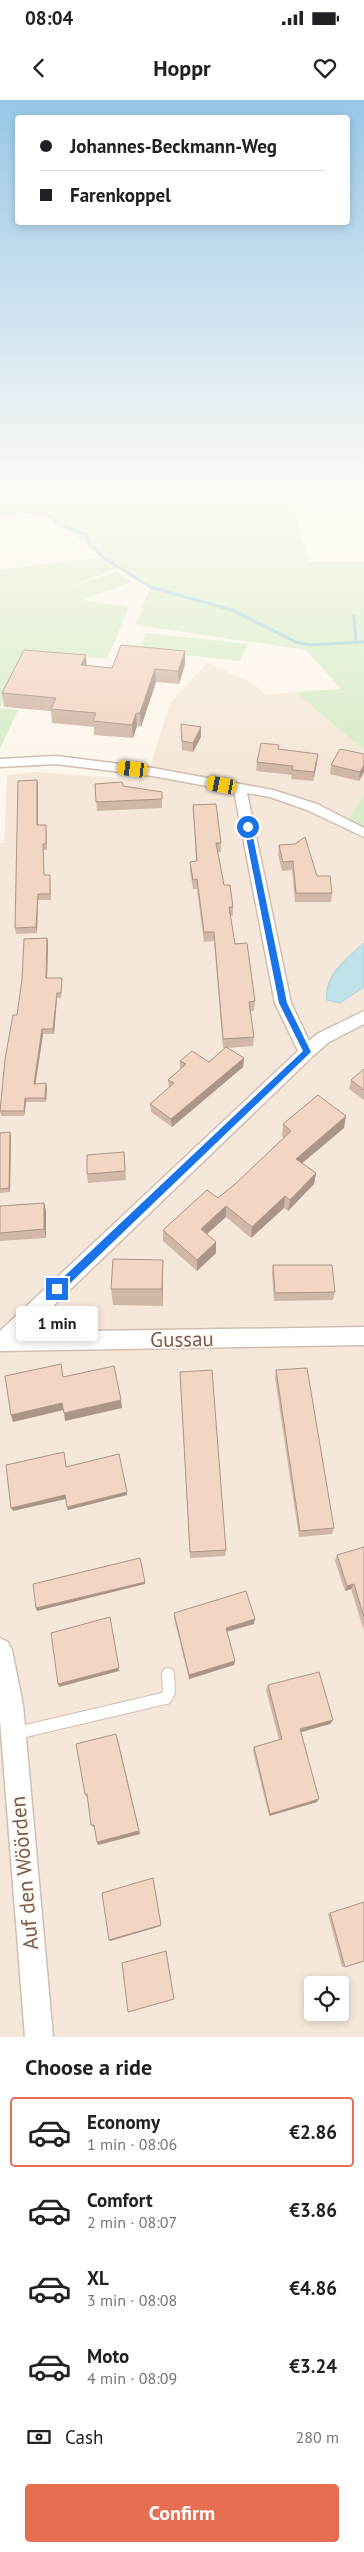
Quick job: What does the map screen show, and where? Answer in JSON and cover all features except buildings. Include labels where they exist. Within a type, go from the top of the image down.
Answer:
[{"type":"street","points":[[0,764],[56,760],[153,772],[273,794],[312,807],[364,833]]},
{"type":"street","points":[[240,788],[283,1003],[307,1052]]},
{"type":"street","points":[[1,1342],[307,1052],[323,1038],[364,1017]]},
{"type":"street","name":"Gussau","points":[[1,1342],[364,1336]]},
{"type":"street","name":"Auf den Wöörden","points":[[0,1650],[11,1705],[39,2037]]},
{"type":"lane","points":[[13,1734],[166,1698],[169,1692],[168,1674]]},
{"type":"shaded area","points":[[207,663],[251,682],[266,695],[295,692],[364,750],[364,794],[346,824],[364,833],[364,2037],[0,2037],[0,843],[4,843],[7,775],[36,772],[146,780],[170,703]]},
{"type":"green space","points":[[0,577],[94,577],[65,588],[99,577],[124,577],[131,582],[83,600],[129,607],[107,659],[28,652],[0,708]]},
{"type":"green space","points":[[134,577],[364,577],[364,750],[295,692],[341,689],[306,650],[136,625],[150,587]]},
{"type":"green space","points":[[146,633],[248,644],[240,661],[139,650]]},
{"type":"green space","points":[[0,708],[18,710],[0,749]]},
{"type":"green space","points":[[364,794],[364,833],[346,824]]},
{"type":"water","points":[[364,943],[364,987],[340,1003],[327,1000],[327,991],[333,975],[344,961]]},
{"type":"waterway","points":[[135,577],[150,587],[232,610],[296,642],[309,645],[356,642]]},
{"type":"waterway","points":[[354,616],[356,642]]},
{"type":"waterway","points":[[356,642],[364,642]]},
{"type":"route","points":[[57,1289],[307,1052],[283,1003],[248,827]]}]
